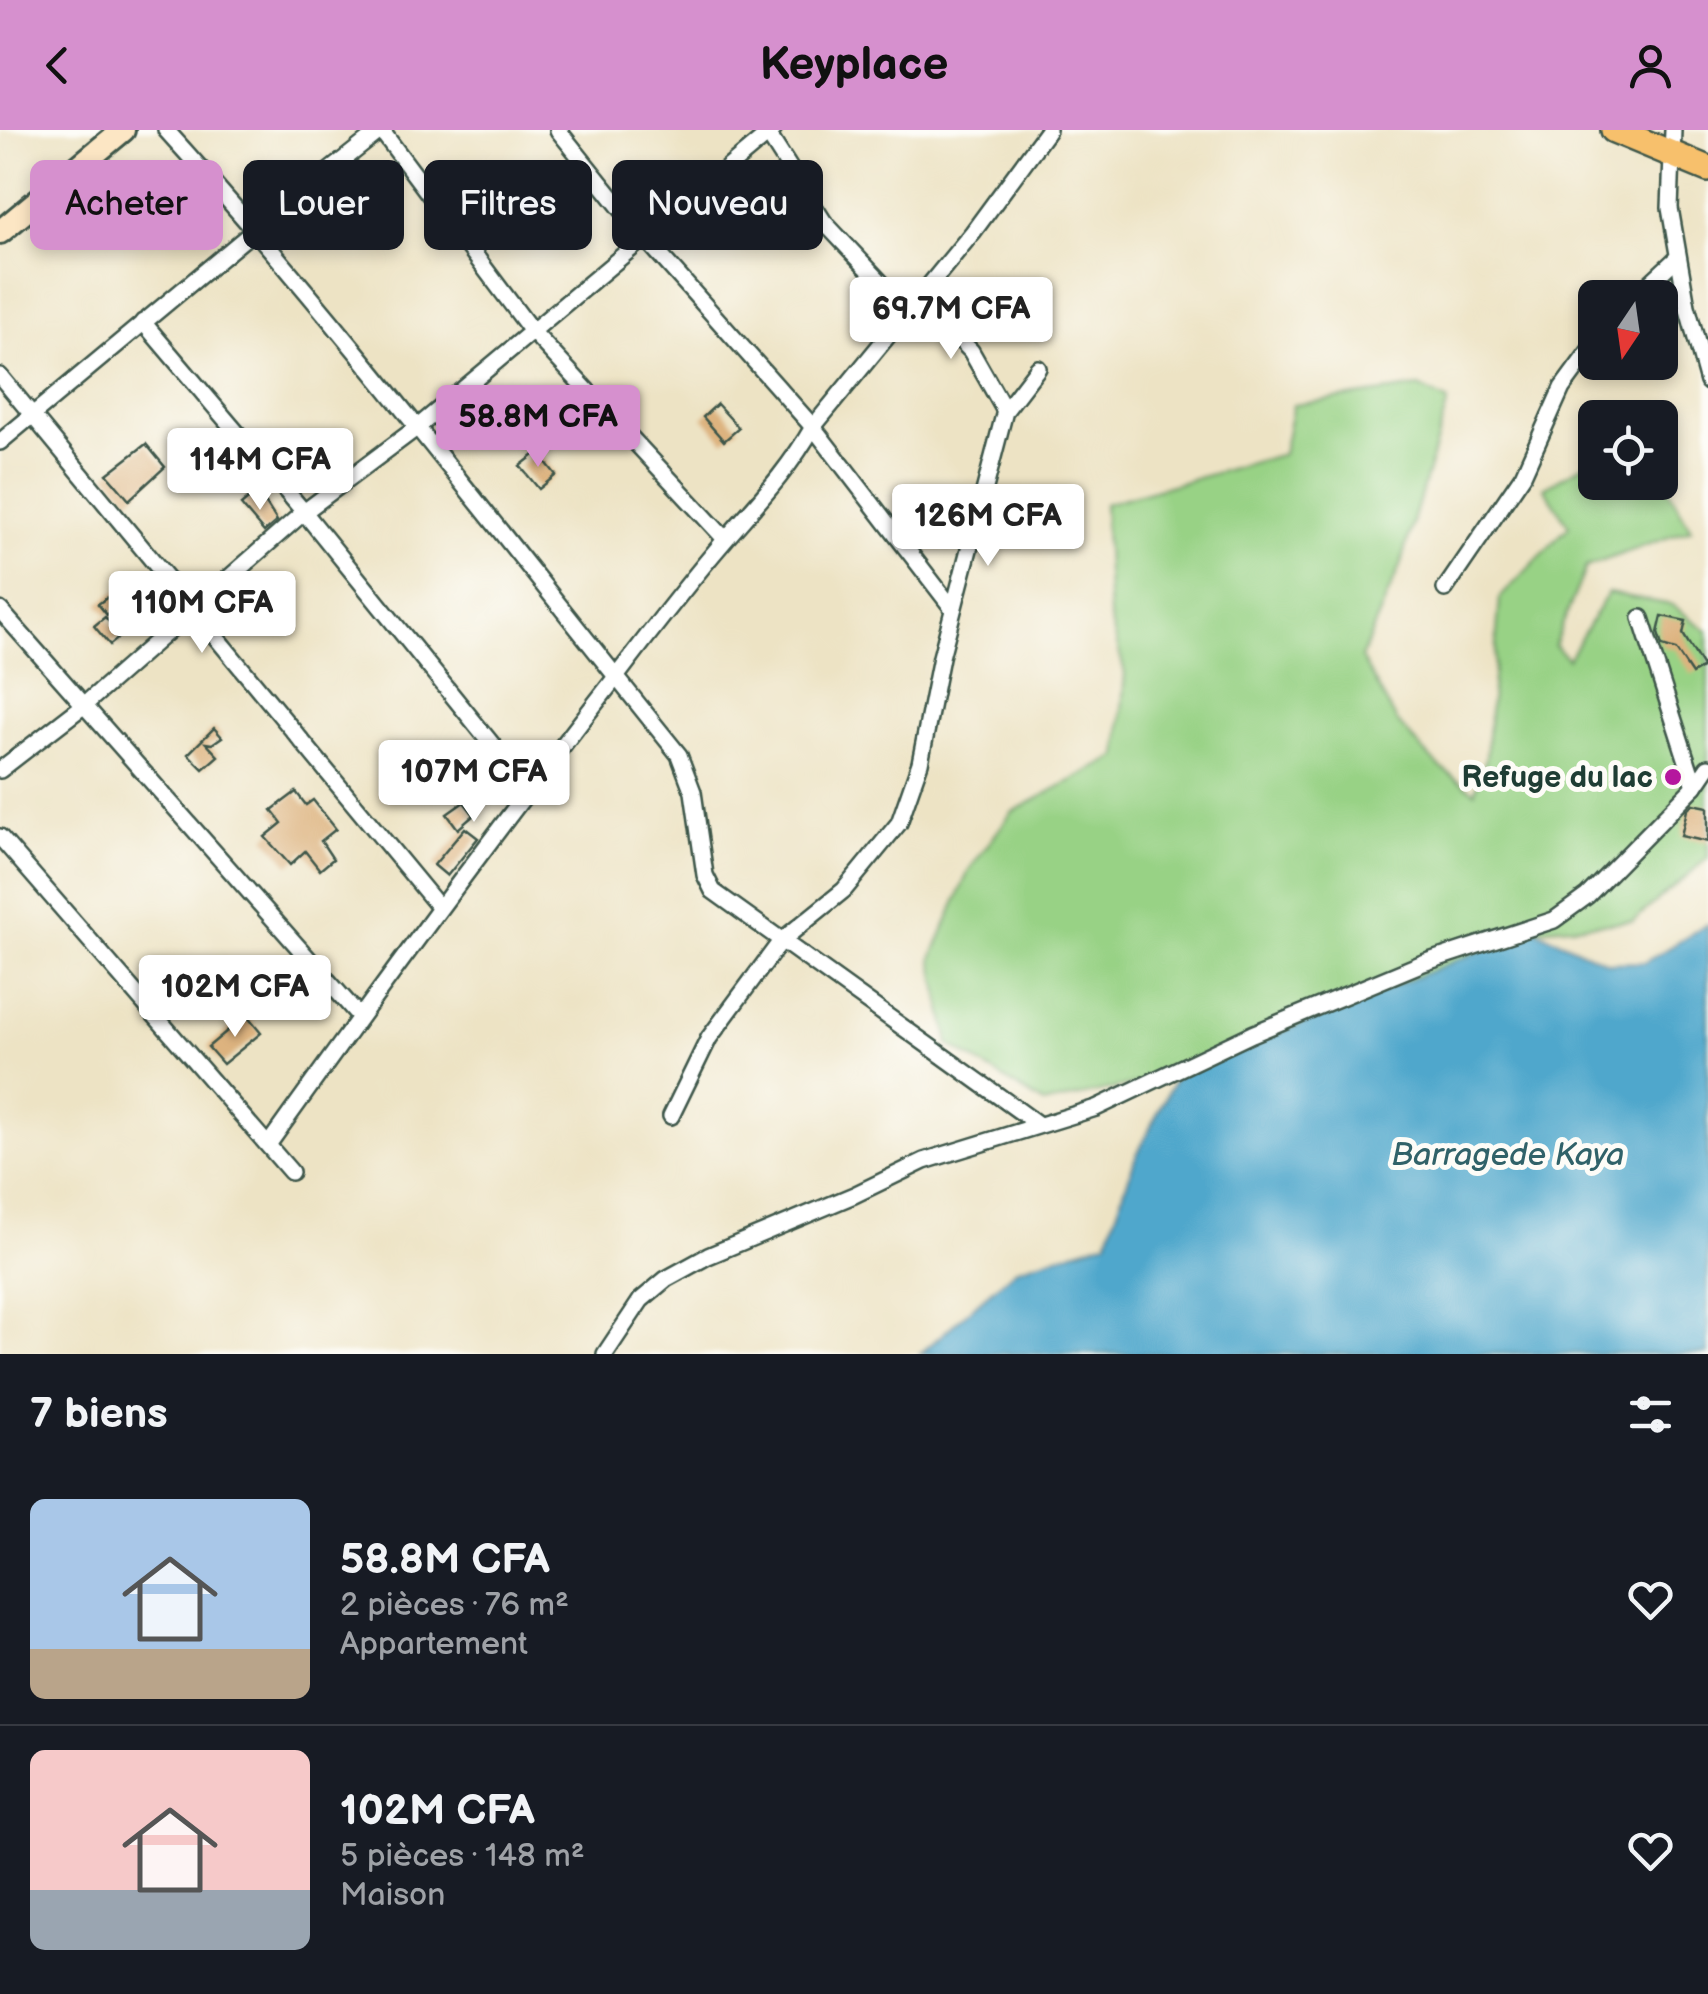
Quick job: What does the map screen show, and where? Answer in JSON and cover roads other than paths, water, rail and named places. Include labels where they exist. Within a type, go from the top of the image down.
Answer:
[{"type":"main road","points":[[0,232],[123,130]]},
{"type":"main road","points":[[1614,130],[1708,169]]},
{"type":"street","points":[[166,130],[243,215]]},
{"type":"street","points":[[343,160],[381,130],[531,330],[726,539]]},
{"type":"street","points":[[558,130],[612,197]]},
{"type":"street","points":[[268,1145],[439,907],[616,676],[726,539],[760,504],[793,462],[812,427],[974,232],[1048,130]]},
{"type":"street","points":[[1673,130],[1670,208],[1687,306],[1708,382]]},
{"type":"street","points":[[736,160],[770,132],[824,222],[971,351],[1005,411]]},
{"type":"street","points":[[0,442],[243,240]]},
{"type":"street","points":[[273,250],[419,426],[679,755],[693,792],[705,875],[714,891],[1039,1124]]},
{"type":"street","points":[[0,770],[83,706],[304,512],[419,426],[628,250]]},
{"type":"street","points":[[655,250],[812,427],[953,609]]},
{"type":"street","points":[[1653,280],[1678,257]]},
{"type":"street","points":[[143,322],[304,512],[529,790]]},
{"type":"street","points":[[1445,590],[1523,476],[1562,388],[1578,366]]},
{"type":"street","points":[[671,1116],[709,1038],[781,940],[844,890],[899,822],[920,762],[953,609],[1005,411],[1038,368]]},
{"type":"street","points":[[0,376],[439,907]]},
{"type":"street","points":[[0,610],[360,1018]]},
{"type":"street","points":[[1642,618],[1695,786]]},
{"type":"street","points":[[588,1354],[608,1349],[641,1300],[666,1279],[708,1256],[854,1196],[924,1161],[1096,1108],[1252,1034],[1423,962],[1554,920],[1587,896],[1695,786],[1708,767]]},
{"type":"street","points":[[0,837],[291,1172]]},
{"type":"water","name":"Barragede Kaya","points":[[1708,924],[1708,1354],[920,1354],[1017,1268],[1107,1241],[1136,1156],[1177,1075],[1534,929],[1609,963],[1646,962]]},
{"type":"place","name":"Refuge du lac","points":[[1673,777]]}]
